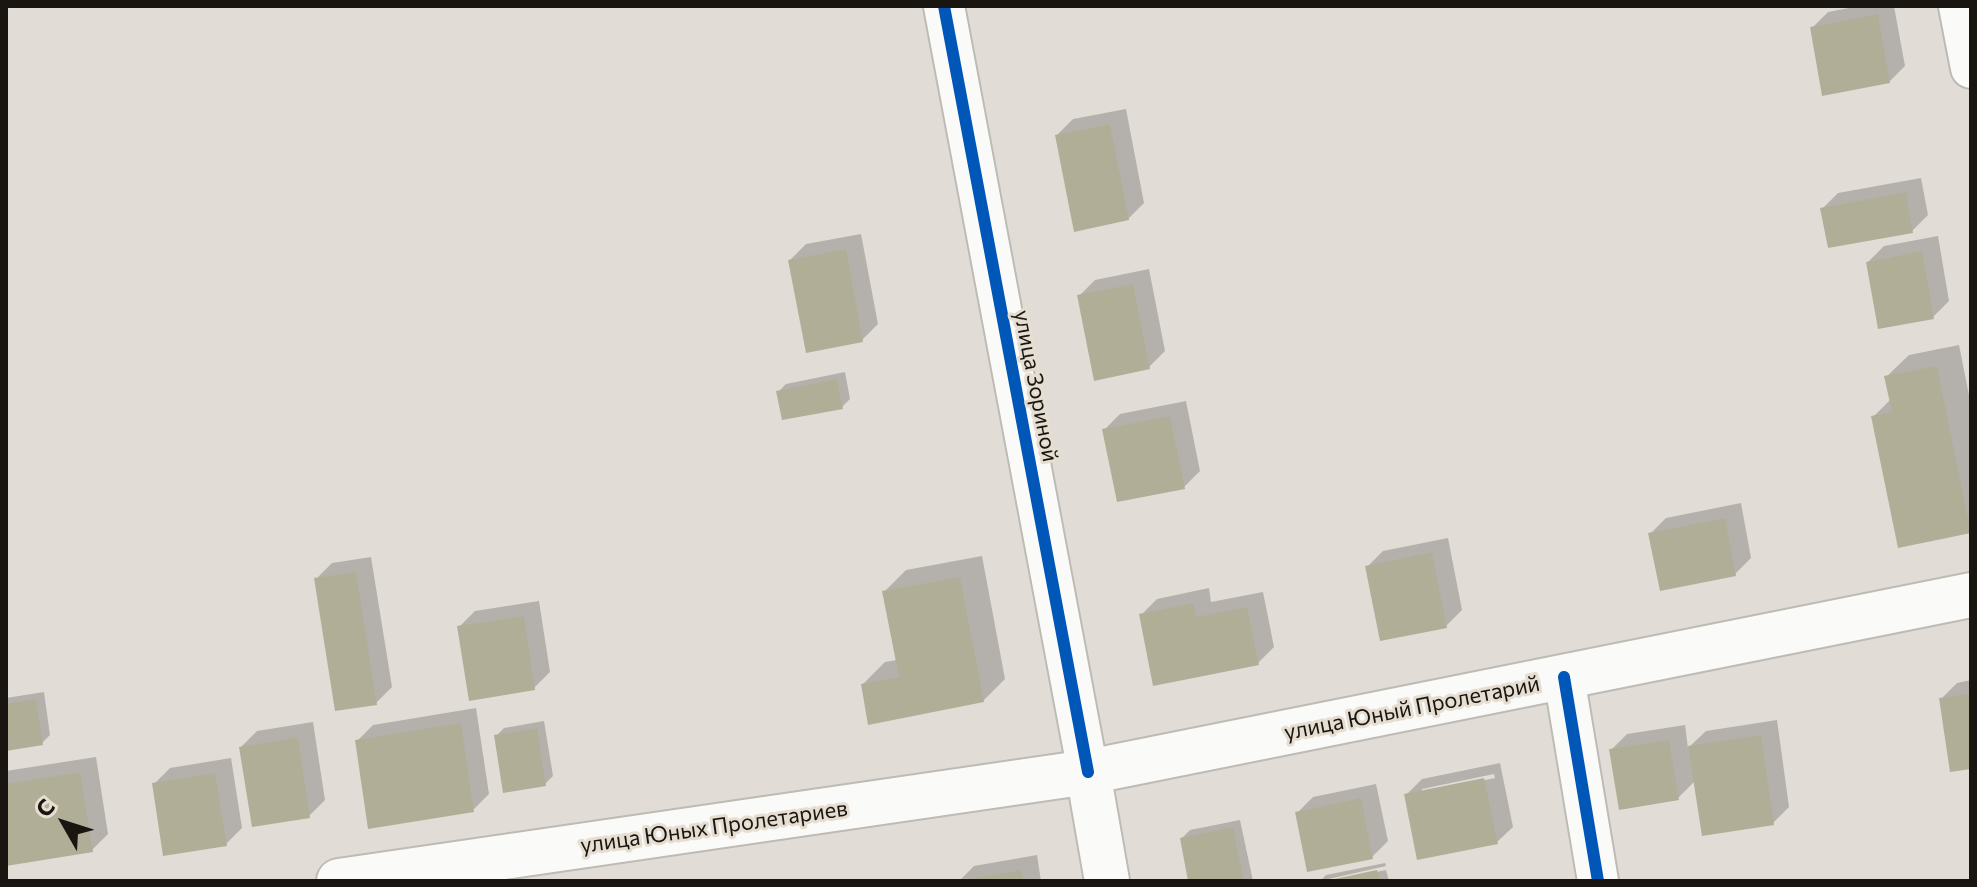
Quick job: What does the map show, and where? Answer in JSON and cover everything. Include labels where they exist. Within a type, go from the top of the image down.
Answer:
[{"type":"main road","name":"улица Юный Пролетарий","points":[[1088,772],[1971,595]]},
{"type":"main road","name":"улица Юных Пролетариев","points":[[339,881],[1088,772]]},
{"type":"main road","name":"улица Зориной","points":[[1088,772],[1107,881]]},
{"type":"street","name":"улица Зориной","points":[[944,6],[1088,772]]},
{"type":"street","points":[[1959,6],[1971,68]]},
{"type":"street","points":[[1564,677],[1598,881]]},
{"type":"building","points":[[1878,14],[1890,83],[1822,96],[1810,27]]},
{"type":"building","points":[[1110,124],[1129,220],[1074,232],[1055,135]]},
{"type":"building","points":[[1906,192],[1913,233],[1828,248],[1820,208]]},
{"type":"building","points":[[846,249],[863,342],[806,353],[788,260]]},
{"type":"building","points":[[1922,251],[1934,319],[1878,329],[1866,262]]},
{"type":"building","points":[[1133,284],[1150,369],[1094,381],[1077,295]]},
{"type":"building","points":[[1937,366],[1971,533],[1898,548],[1871,416],[1892,412],[1884,376]]},
{"type":"building","points":[[837,379],[843,409],[782,420],[776,391]]},
{"type":"building","points":[[1170,416],[1185,489],[1117,502],[1102,429]]},
{"type":"building","points":[[1725,518],[1736,576],[1660,591],[1648,533]]},
{"type":"building","points":[[1432,552],[1447,628],[1380,641],[1365,566]]},
{"type":"building","points":[[356,572],[377,705],[335,711],[314,578]]},
{"type":"building","points":[[960,577],[984,702],[868,725],[861,684],[899,677],[882,591]]},
{"type":"building","points":[[1193,603],[1196,617],[1247,607],[1259,665],[1153,686],[1139,614]]},
{"type":"building","points":[[524,616],[535,690],[469,701],[457,626]]},
{"type":"building","points":[[1971,693],[1971,769],[1950,772],[1939,698]]},
{"type":"building","points":[[36,699],[43,745],[6,751],[6,704]]},
{"type":"building","points":[[461,723],[474,812],[368,829],[355,740]]},
{"type":"building","points":[[537,728],[546,786],[503,793],[494,735]]},
{"type":"building","points":[[1761,735],[1774,825],[1702,836],[1688,746]]},
{"type":"building","points":[[298,737],[310,818],[252,827],[239,747]]},
{"type":"building","points":[[1669,740],[1679,800],[1619,810],[1609,749]]},
{"type":"building","points":[[80,772],[93,852],[6,866],[6,784]]},
{"type":"building","points":[[215,773],[227,846],[163,856],[152,783]]},
{"type":"building","points":[[1484,778],[1498,844],[1417,860],[1404,794]]},
{"type":"building","points":[[1361,798],[1373,859],[1307,872],[1295,812]]},
{"type":"building","points":[[1233,827],[1244,881],[1188,881],[1180,838]]},
{"type":"building","points":[[1021,870],[1023,881],[968,881],[968,879]]},
{"type":"building","points":[[1377,870],[1380,881],[1330,881],[1330,880]]},
{"type":"cycle path","points":[[944,6],[1088,772]]},
{"type":"cycle path","points":[[1564,677],[1598,881]]}]
